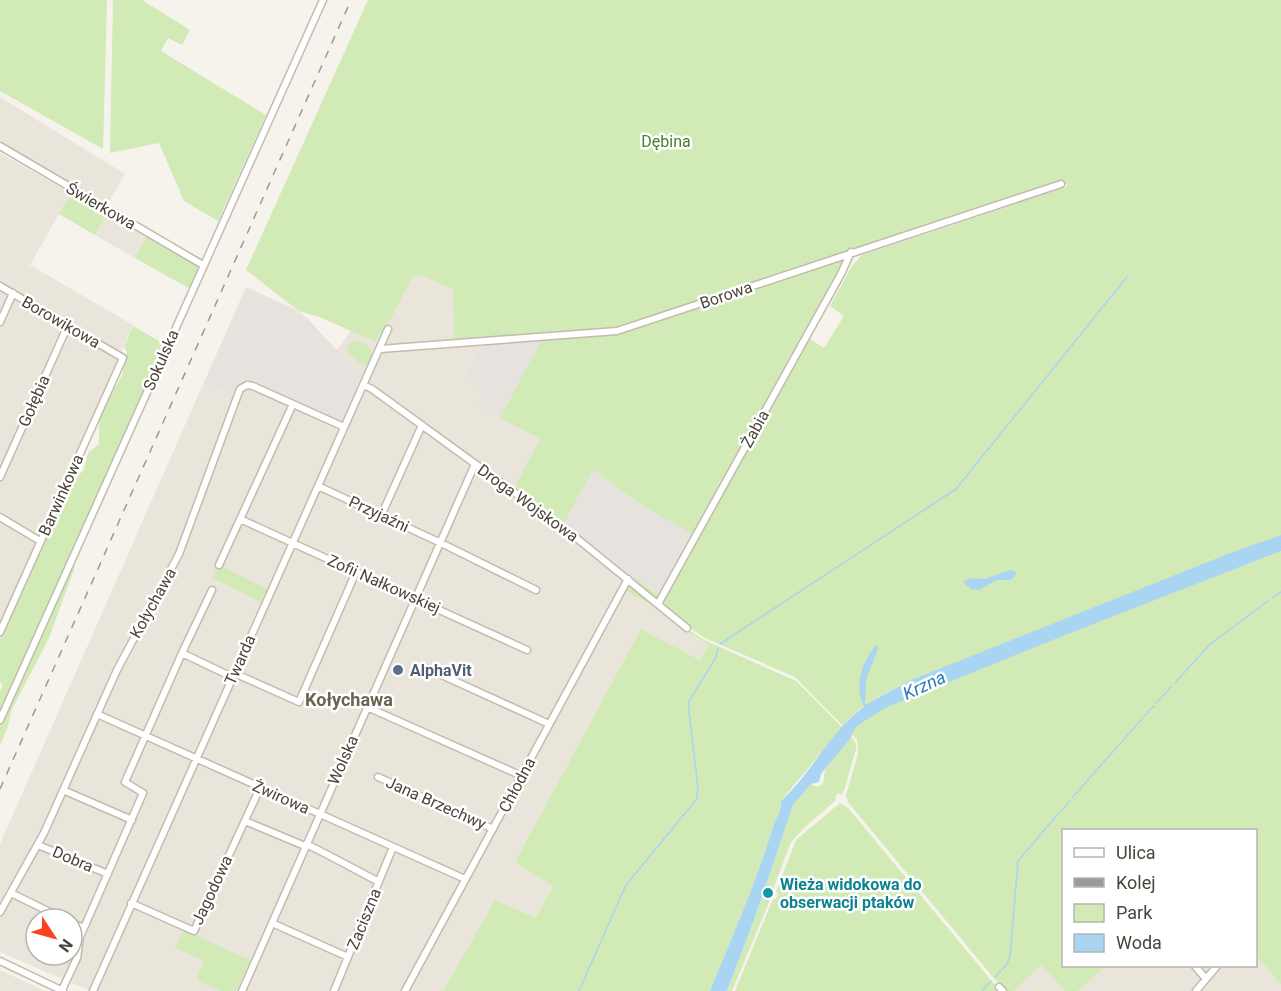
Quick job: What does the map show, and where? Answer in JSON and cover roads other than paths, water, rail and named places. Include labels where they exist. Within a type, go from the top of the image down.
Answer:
[{"type":"street","name":"Sokulska","points":[[0,720],[323,0]]},
{"type":"street","name":"Świerkowa","points":[[0,146],[203,265]]},
{"type":"street","name":"Borowa","points":[[380,349],[617,331],[1061,184]]},
{"type":"street","name":"Żabia","points":[[658,604],[837,283],[851,252]]},
{"type":"street","name":"Borowikowa","points":[[0,286],[123,358]]},
{"type":"street","points":[[0,322],[13,293]]},
{"type":"street","name":"Gołębia","points":[[0,477],[68,325]]},
{"type":"street","name":"Twarda","points":[[93,991],[388,329]]},
{"type":"street","name":"Barwinkowa","points":[[0,632],[123,358]]},
{"type":"street","name":"Kołychawa","points":[[0,912],[38,845],[122,659],[183,546],[240,390],[245,385],[251,385],[344,427]]},
{"type":"street","name":"Droga Wojskowa","points":[[363,385],[569,532],[687,628]]},
{"type":"street","points":[[219,565],[293,404]]},
{"type":"street","points":[[381,516],[422,425]]},
{"type":"street","name":"Wolska","points":[[242,991],[476,464]]},
{"type":"street","name":"Przyjaźni","points":[[318,486],[536,590]]},
{"type":"street","points":[[0,517],[40,541]]},
{"type":"street","name":"Zofii Nałkowskiej","points":[[240,519],[527,650]]},
{"type":"street","points":[[183,653],[299,702],[356,572]]},
{"type":"street","name":"Chłodna","points":[[405,991],[628,579]]},
{"type":"street","points":[[84,928],[143,794],[125,782],[213,590]]},
{"type":"street","points":[[424,667],[549,724]]},
{"type":"street","points":[[367,706],[522,776]]},
{"type":"street","name":"Żwirowa","points":[[97,714],[465,879]]},
{"type":"street","name":"Jana Brzechwy","points":[[378,777],[493,829]]},
{"type":"street","name":"Jagodowa","points":[[131,903],[194,931],[260,788]]},
{"type":"street","points":[[63,790],[132,820]]},
{"type":"street","points":[[245,821],[340,860],[379,882]]},
{"type":"street","name":"Dobra","points":[[38,845],[108,874]]},
{"type":"street","name":"Zaciszna","points":[[334,991],[393,847]]},
{"type":"street","points":[[11,893],[40,907]]},
{"type":"street","points":[[272,923],[348,957]]},
{"type":"street","points":[[0,961],[62,991],[73,967]]},
{"type":"street","points":[[1196,967],[1206,979]]},
{"type":"street","points":[[1196,991],[1216,967]]},
{"type":"water","name":"Krzna","points":[[1281,535],[1281,551],[883,709],[856,727],[849,740],[821,774],[819,782],[811,784],[793,805],[727,991],[710,991],[751,889],[780,811],[781,801],[841,728],[864,707],[859,683],[860,675],[875,646],[877,645],[878,649],[866,680],[865,705],[911,680]]},
{"type":"water","points":[[1010,570],[1017,572],[1011,580],[997,580],[979,590],[971,589],[963,582],[971,578],[985,579]]},
{"type":"waterway","points":[[720,644],[956,489],[1127,277]]},
{"type":"waterway","points":[[1272,598],[1281,592]]},
{"type":"waterway","points":[[1175,683],[1209,645],[1268,601]]},
{"type":"waterway","points":[[579,991],[626,885],[696,800],[698,788],[688,703],[716,657],[718,648]]},
{"type":"waterway","points":[[1156,703],[1172,686]]},
{"type":"waterway","points":[[1144,716],[1154,706]]},
{"type":"waterway","points":[[1072,798],[1142,719]]},
{"type":"waterway","points":[[1060,812],[1070,801]]},
{"type":"waterway","points":[[995,977],[1007,964],[1010,956],[1018,861],[1058,814]]},
{"type":"waterway","points":[[982,991],[991,981]]},
{"type":"railway","points":[[0,789],[351,0]]},
{"type":"place","name":"AlphaVit","points":[[398,670]]},
{"type":"place","name":"Wieża widokowa do obserwacji ptaków","points":[[768,893]]},
{"type":"district","name":"Kołychawa","points":[[349,699]]},
{"type":"park label","name":"Dębina","points":[[666,141]]}]
